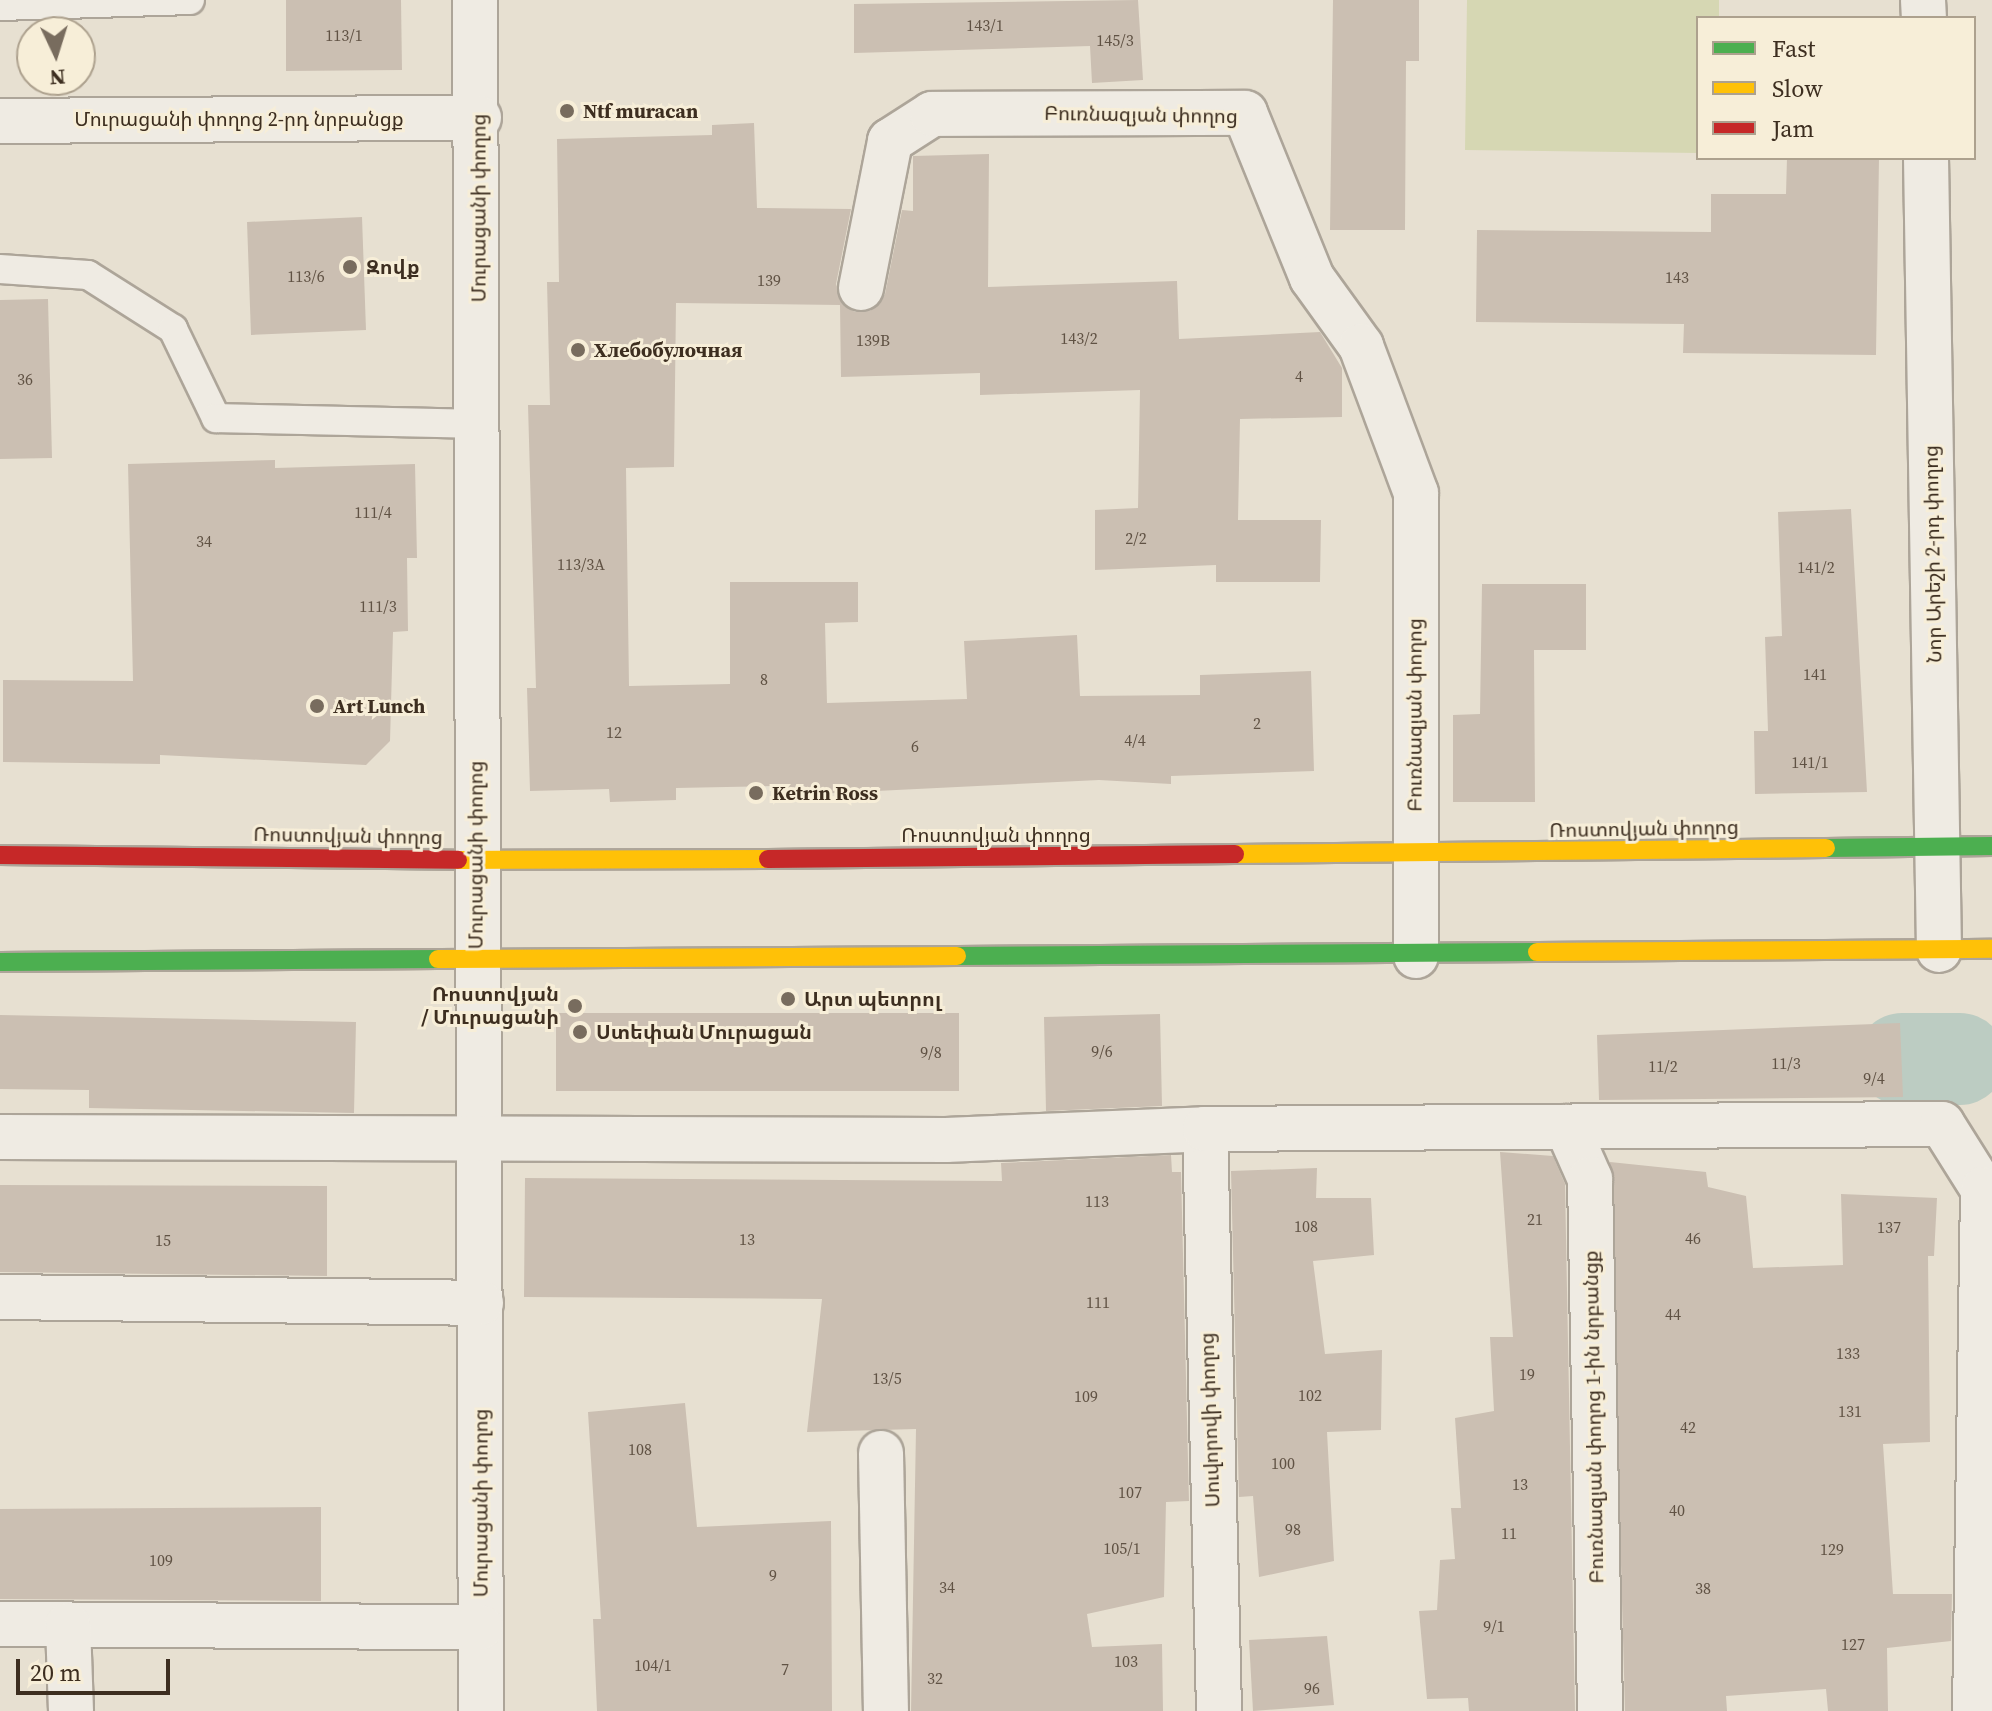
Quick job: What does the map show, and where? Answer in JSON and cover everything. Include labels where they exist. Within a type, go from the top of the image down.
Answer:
[{"type":"main road","name":"Ռոստովյան փողոց","points":[[0,855],[475,860],[1938,849],[1992,846]]},
{"type":"main road","points":[[0,962],[475,964],[1992,949]]},
{"type":"street","name":"Մուրացանի փողոց","points":[[475,0],[479,118],[475,964],[481,1303],[481,1711]]},
{"type":"street","name":"Բուռնազյան փողոց","points":[[861,288],[890,141],[932,114],[1245,113],[1312,278],[1361,346],[1416,493],[1416,956]]},
{"type":"street","name":"Մուրացանի փողոց 2-րդ նրբանցք","points":[[0,121],[479,118]]},
{"type":"street","name":"Նոր Արեշի 2-րդ փողոց","points":[[1926,160],[1939,950]]},
{"type":"street","points":[[0,1137],[477,1142],[946,1140],[1205,1129],[1942,1124],[1987,1189],[1975,1711]]},
{"type":"street","name":"Բուռնազյան փողոց 1-ին նրբանցք","points":[[1567,1127],[1590,1179],[1600,1711]]},
{"type":"street","name":"Սուվորովի փողոց","points":[[1205,1129],[1219,1711]]},
{"type":"street","points":[[0,1297],[481,1303]]},
{"type":"street","points":[[881,1453],[886,1711]]},
{"type":"street","points":[[0,1624],[481,1627]]},
{"type":"street","points":[[68,1625],[71,1711]]},
{"type":"lane","points":[[0,6],[190,0]]},
{"type":"lane","points":[[0,269],[88,275],[173,329],[216,418],[479,424]]},
{"type":"green space","points":[[1467,0],[1719,0],[1719,16],[1696,16],[1696,153],[1465,150]]},
{"type":"building","points":[[286,0],[401,0],[402,70],[286,71]]},
{"type":"building","points":[[1138,0],[1143,80],[1092,83],[1090,46],[854,53],[854,4]]},
{"type":"building","points":[[1333,0],[1419,0],[1419,61],[1406,61],[1405,230],[1330,230]]},
{"type":"building","points":[[754,123],[757,208],[851,209],[836,284],[844,306],[855,312],[870,311],[885,294],[902,210],[913,211],[913,156],[989,154],[988,287],[1177,281],[1179,339],[1320,332],[1342,368],[1342,417],[1240,419],[1238,520],[1321,520],[1320,582],[1216,582],[1216,565],[1095,570],[1095,510],[1138,508],[1140,390],[980,395],[980,373],[841,377],[840,305],[676,303],[674,467],[626,468],[629,686],[730,684],[730,582],[858,582],[858,622],[825,623],[827,703],[967,699],[964,641],[1077,635],[1080,696],[1200,695],[1200,675],[1311,671],[1314,771],[1171,776],[1171,784],[1099,780],[775,796],[774,786],[676,788],[676,800],[610,802],[609,789],[530,791],[527,688],[536,688],[528,405],[550,405],[547,282],[559,282],[557,139],[712,135],[712,125]]},
{"type":"building","points":[[1787,160],[1879,160],[1876,355],[1683,353],[1684,324],[1476,322],[1477,230],[1711,232],[1711,194],[1786,194]]},
{"type":"building","points":[[362,217],[366,330],[251,335],[247,222]]},
{"type":"building","points":[[48,299],[52,458],[0,459],[0,300]]},
{"type":"building","points":[[275,460],[275,468],[415,464],[417,558],[407,558],[408,631],[393,632],[390,741],[366,765],[160,755],[160,764],[3,762],[3,680],[133,681],[128,464]]},
{"type":"building","points":[[1851,509],[1867,792],[1755,794],[1754,731],[1768,731],[1765,637],[1782,636],[1778,512]]},
{"type":"building","points":[[1482,584],[1586,584],[1586,650],[1534,650],[1535,802],[1453,802],[1453,715],[1480,714]]},
{"type":"building","points":[[556,1013],[959,1013],[959,1091],[556,1091]]},
{"type":"building","points":[[1160,1014],[1162,1106],[1046,1111],[1044,1017]]},
{"type":"building","points":[[0,1015],[356,1022],[354,1113],[89,1108],[89,1090],[0,1089]]},
{"type":"building","points":[[1900,1023],[1903,1097],[1599,1100],[1597,1035]]},
{"type":"building","points":[[1500,1152],[1553,1156],[1565,1184],[1575,1711],[1469,1711],[1468,1698],[1427,1699],[1419,1611],[1437,1610],[1440,1560],[1455,1559],[1451,1508],[1461,1508],[1455,1418],[1494,1411],[1490,1337],[1513,1337]]},
{"type":"building","points":[[1171,1155],[1172,1172],[1181,1172],[1189,1501],[1166,1502],[1164,1597],[1087,1614],[1092,1647],[1162,1644],[1163,1711],[911,1711],[916,1429],[807,1432],[822,1299],[524,1297],[525,1178],[1002,1181],[1001,1163]]},
{"type":"building","points":[[1610,1162],[1706,1172],[1708,1187],[1746,1196],[1753,1268],[1843,1265],[1841,1194],[1937,1198],[1934,1256],[1928,1256],[1930,1442],[1883,1444],[1893,1594],[1952,1594],[1951,1641],[1887,1648],[1888,1711],[1828,1711],[1826,1689],[1726,1696],[1727,1711],[1625,1711]]},
{"type":"building","points":[[1317,1168],[1316,1198],[1371,1198],[1374,1255],[1313,1261],[1325,1354],[1382,1350],[1381,1430],[1327,1432],[1334,1561],[1259,1577],[1253,1496],[1239,1497],[1231,1171]]},
{"type":"building","points":[[0,1185],[327,1186],[327,1276],[0,1272]]},
{"type":"building","points":[[685,1403],[697,1527],[831,1521],[832,1711],[597,1711],[593,1619],[601,1619],[588,1412]]},
{"type":"building","points":[[321,1507],[321,1601],[0,1599],[0,1509]]},
{"type":"building","points":[[1327,1636],[1334,1705],[1253,1711],[1249,1640]]},
{"type":"waterway","points":[[1902,1059],[1960,1059]]},
{"type":"traffic: fast","points":[[1826,848],[1992,846]]},
{"type":"traffic: fast","points":[[957,956],[1537,952]]},
{"type":"traffic: fast","points":[[0,962],[438,959]]},
{"type":"traffic: slow","points":[[1235,854],[1826,848]]},
{"type":"traffic: slow","points":[[458,860],[768,859]]},
{"type":"traffic: slow","points":[[1537,952],[1992,949]]},
{"type":"traffic: slow","points":[[438,959],[957,956]]},
{"type":"traffic: jam","points":[[768,859],[1235,854]]},
{"type":"traffic: jam","points":[[0,855],[458,860]]},
{"type":"place","name":"Ntf muracan","points":[[567,111]]},
{"type":"place","name":"Զովք","points":[[350,267]]},
{"type":"place","name":"Хлебобулочная","points":[[578,350]]},
{"type":"place","name":"Art Lunch","points":[[317,706]]},
{"type":"place","name":"Ketrin Ross","points":[[756,793]]},
{"type":"place","name":"Արտ պետրոլ","points":[[788,999]]},
{"type":"place","name":"Ռոստովյան / Մուրացանի","points":[[575,1006]]},
{"type":"place","name":"Ստեփան Մուրացան","points":[[580,1032]]}]
